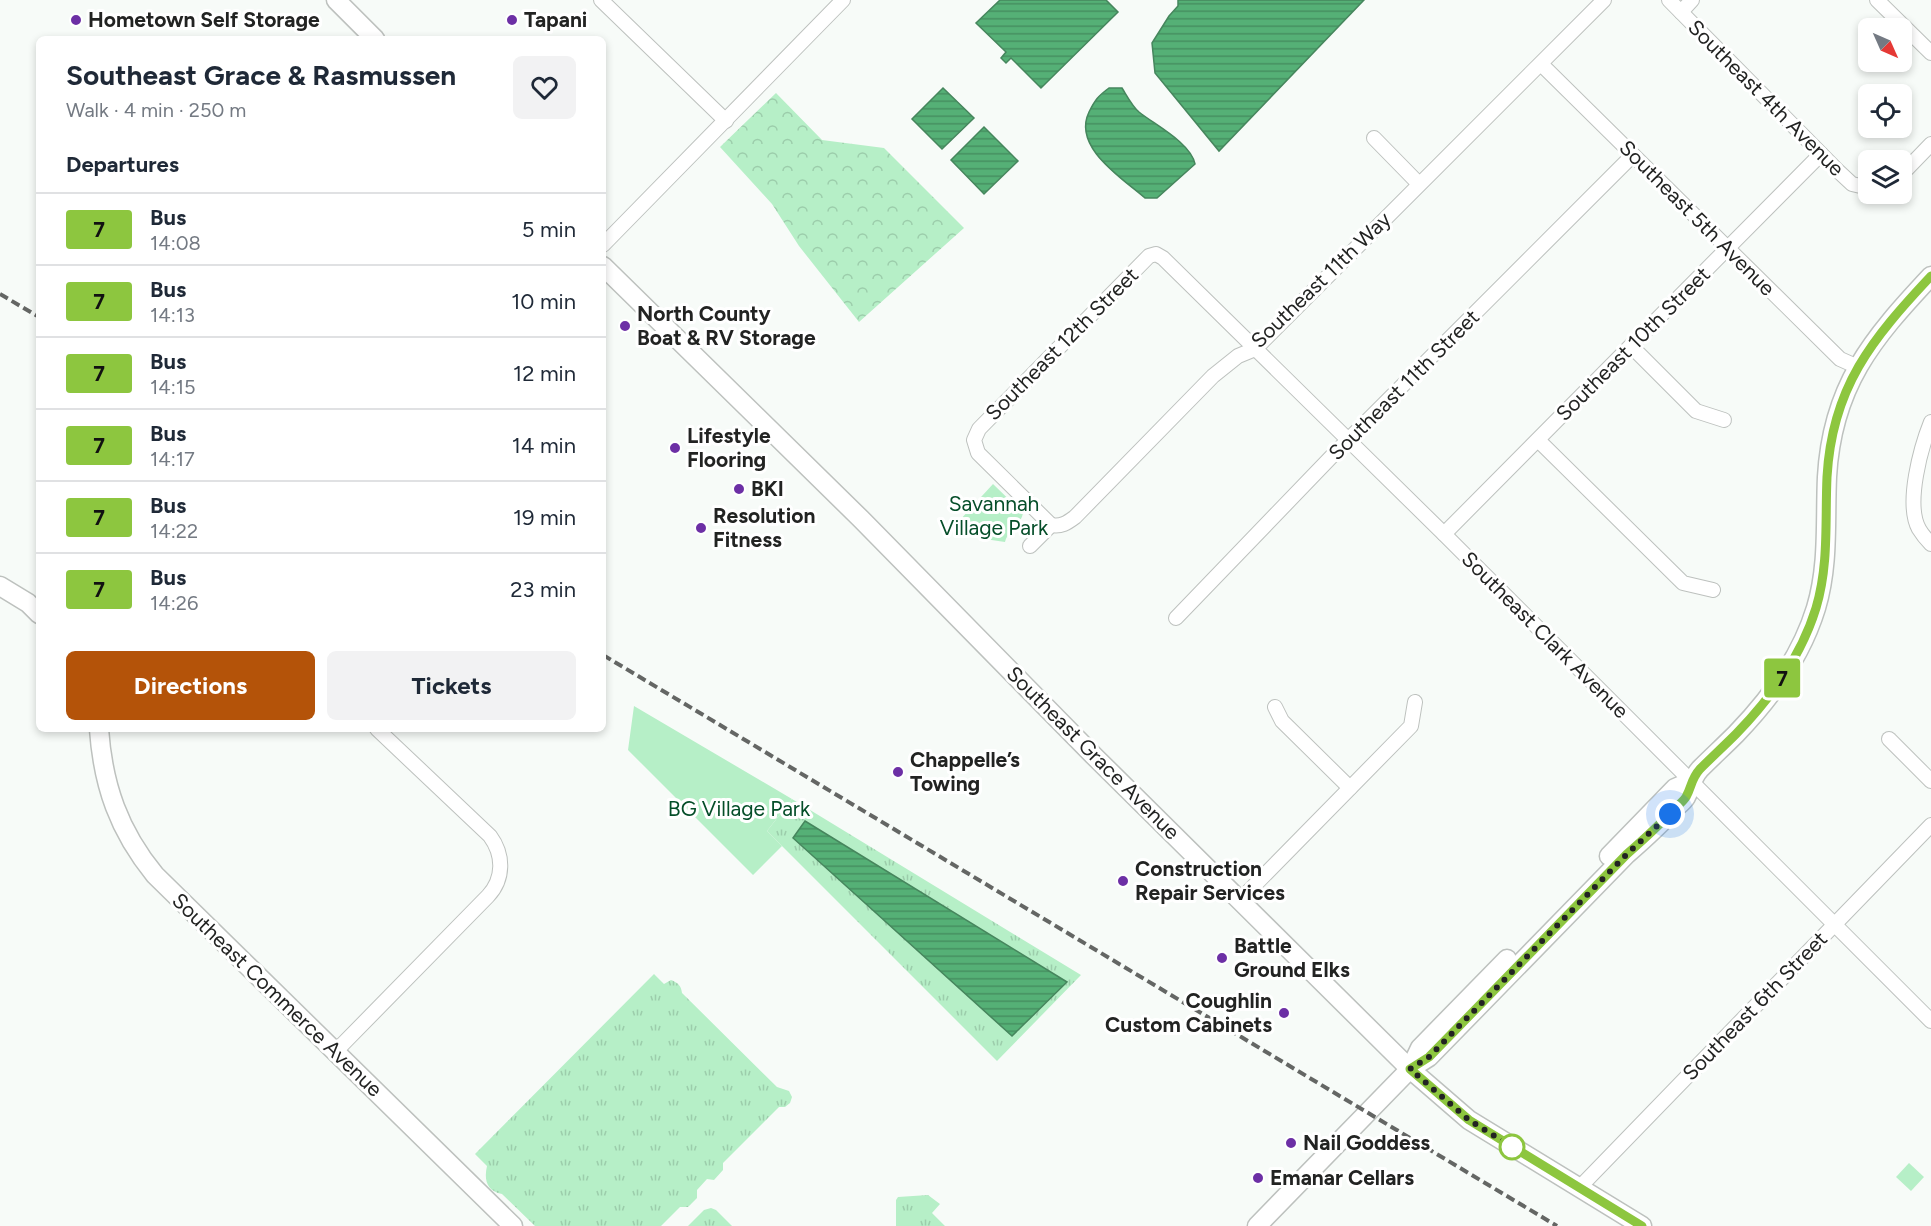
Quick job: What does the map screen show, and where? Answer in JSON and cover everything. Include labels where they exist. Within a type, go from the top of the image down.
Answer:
[{"type":"street","points":[[336,0],[372,36]]},
{"type":"street","points":[[601,0],[726,121]]},
{"type":"street","points":[[606,242],[843,0]]},
{"type":"street","name":"Southeast 11th Way","points":[[1030,546],[1051,525],[1066,524],[1075,517],[1213,376],[1238,356],[1256,349],[1604,0]]},
{"type":"street","name":"Southeast 4th Avenue","points":[[1669,0],[1821,154],[1852,184],[1858,185]]},
{"type":"street","points":[[1681,12],[1692,0]]},
{"type":"street","points":[[1877,0],[1931,53]]},
{"type":"street","name":"Southeast 5th Avenue","points":[[1542,64],[1840,359],[1858,366]]},
{"type":"street","points":[[1374,138],[1419,184]]},
{"type":"street","points":[[1912,164],[1931,144]]},
{"type":"street","name":"Southeast 10th Street","points":[[1444,534],[1821,154]]},
{"type":"street","name":"Southeast 11th Street","points":[[1176,618],[1349,440],[1634,155]]},
{"type":"street","name":"Southeast Clark Avenue","points":[[1156,254],[1163,258],[1444,534],[1931,1021]]},
{"type":"street","name":"Southeast 12th Street","points":[[1051,525],[978,453],[974,440],[979,429],[1149,256],[1156,254]]},
{"type":"street","name":"Southeast Grace Avenue","points":[[606,269],[861,519],[1095,757],[1410,1069],[1469,1120],[1642,1226]]},
{"type":"street","points":[[1257,1226],[1410,1069],[1429,1057],[1627,854],[1655,830],[1686,798],[1691,781],[1742,728],[1773,690],[1796,656],[1811,621],[1824,569],[1827,476],[1831,442],[1841,404],[1858,366],[1878,336],[1931,276]]},
{"type":"street","points":[[1631,346],[1696,411],[1724,420]]},
{"type":"street","points":[[1931,422],[1917,474],[1914,512],[1918,528],[1931,544]]},
{"type":"street","points":[[1538,440],[1683,583],[1713,590]]},
{"type":"street","points":[[0,586],[36,609]]},
{"type":"street","points":[[1240,900],[1411,726],[1415,702]]},
{"type":"street","points":[[1275,707],[1282,721],[1350,788]]},
{"type":"street","name":"Southeast Commerce Avenue","points":[[99,732],[110,796],[126,835],[139,855],[169,890],[513,1226]]},
{"type":"street","points":[[335,1052],[488,897],[497,883],[501,861],[490,836],[380,732]]},
{"type":"street","points":[[1889,739],[1931,781]]},
{"type":"street","name":"Southeast 6th Street","points":[[1579,1188],[1931,825]]},
{"type":"green space","points":[[776,93],[822,140],[884,148],[964,228],[859,322],[799,246],[772,204],[720,147]]},
{"type":"green space","name":"Savannah Village Park","points":[[993,484],[1023,513],[1005,542],[978,538],[959,521]]},
{"type":"green space","name":"BG Village Park","points":[[634,706],[792,799],[767,831],[782,846],[753,875],[628,750]]},
{"type":"green space","points":[[792,799],[1081,975],[997,1061],[767,831]],"holes":[[[805,821],[1067,982],[1012,1036],[793,838]]]},
{"type":"green space","points":[[654,974],[664,984],[671,980],[676,982],[682,993],[777,1087],[789,1091],[792,1097],[790,1103],[785,1107],[779,1107],[723,1163],[723,1170],[714,1180],[707,1179],[697,1190],[697,1198],[688,1207],[680,1207],[661,1226],[535,1226],[502,1194],[489,1187],[486,1180],[487,1166],[475,1154]]},
{"type":"green space","points":[[1909,1163],[1924,1177],[1911,1191],[1896,1177]]},
{"type":"green space","points":[[928,1195],[940,1204],[932,1213],[945,1226],[896,1226],[898,1197]]},
{"type":"green space","points":[[711,1208],[732,1226],[688,1226],[704,1210]]},
{"type":"shaded area","points":[[1000,0],[1106,0],[1118,12],[1041,88],[1011,58],[1006,63],[1001,58],[1006,52],[976,23]]},
{"type":"shaded area","points":[[1178,0],[1364,0],[1219,151],[1155,73],[1152,43],[1178,6]]},
{"type":"shaded area","points":[[943,88],[974,118],[942,149],[912,119]]},
{"type":"shaded area","points":[[1109,88],[1122,88],[1136,110],[1172,135],[1192,156],[1195,164],[1157,198],[1145,198],[1113,171],[1102,161],[1087,137],[1086,125],[1089,112],[1097,98]]},
{"type":"shaded area","points":[[984,127],[1018,161],[984,194],[951,160]]},
{"type":"shaded area","points":[[805,821],[1067,982],[1012,1036],[793,838]]},
{"type":"railway","points":[[0,294],[36,315]]},
{"type":"railway","points":[[606,657],[1557,1226]]},
{"type":"bus line","name":"7","points":[[1642,1226],[1497,1139],[1469,1120],[1410,1069],[1429,1057],[1627,854],[1655,830],[1686,798],[1691,781],[1742,728],[1779,682],[1802,643],[1822,583],[1827,527],[1827,476],[1833,433],[1841,404],[1864,354],[1873,341],[1931,276]]},
{"type":"place","name":"Hometown Self Storage","points":[[76,20]]},
{"type":"place","name":"Tapani","points":[[512,20]]},
{"type":"place","name":"North County Boat & RV Storage","points":[[625,326]]},
{"type":"place","name":"Lifestyle Flooring","points":[[675,448]]},
{"type":"place","name":"BKI","points":[[739,489]]},
{"type":"place","name":"Resolution Fitness","points":[[701,528]]},
{"type":"place","name":"Chappelle’s Towing","points":[[898,772]]},
{"type":"place","name":"Construction Repair Services","points":[[1123,881]]},
{"type":"place","name":"Battle Ground Elks","points":[[1222,958]]},
{"type":"place","name":"Coughlin Custom Cabinets","points":[[1284,1013]]},
{"type":"place","name":"Nail Goddess","points":[[1291,1143]]},
{"type":"place","name":"Emanar Cellars","points":[[1258,1178]]},
{"type":"route","points":[[1512,1147],[1469,1120],[1410,1069],[1429,1057],[1627,854],[1670,814]]}]
